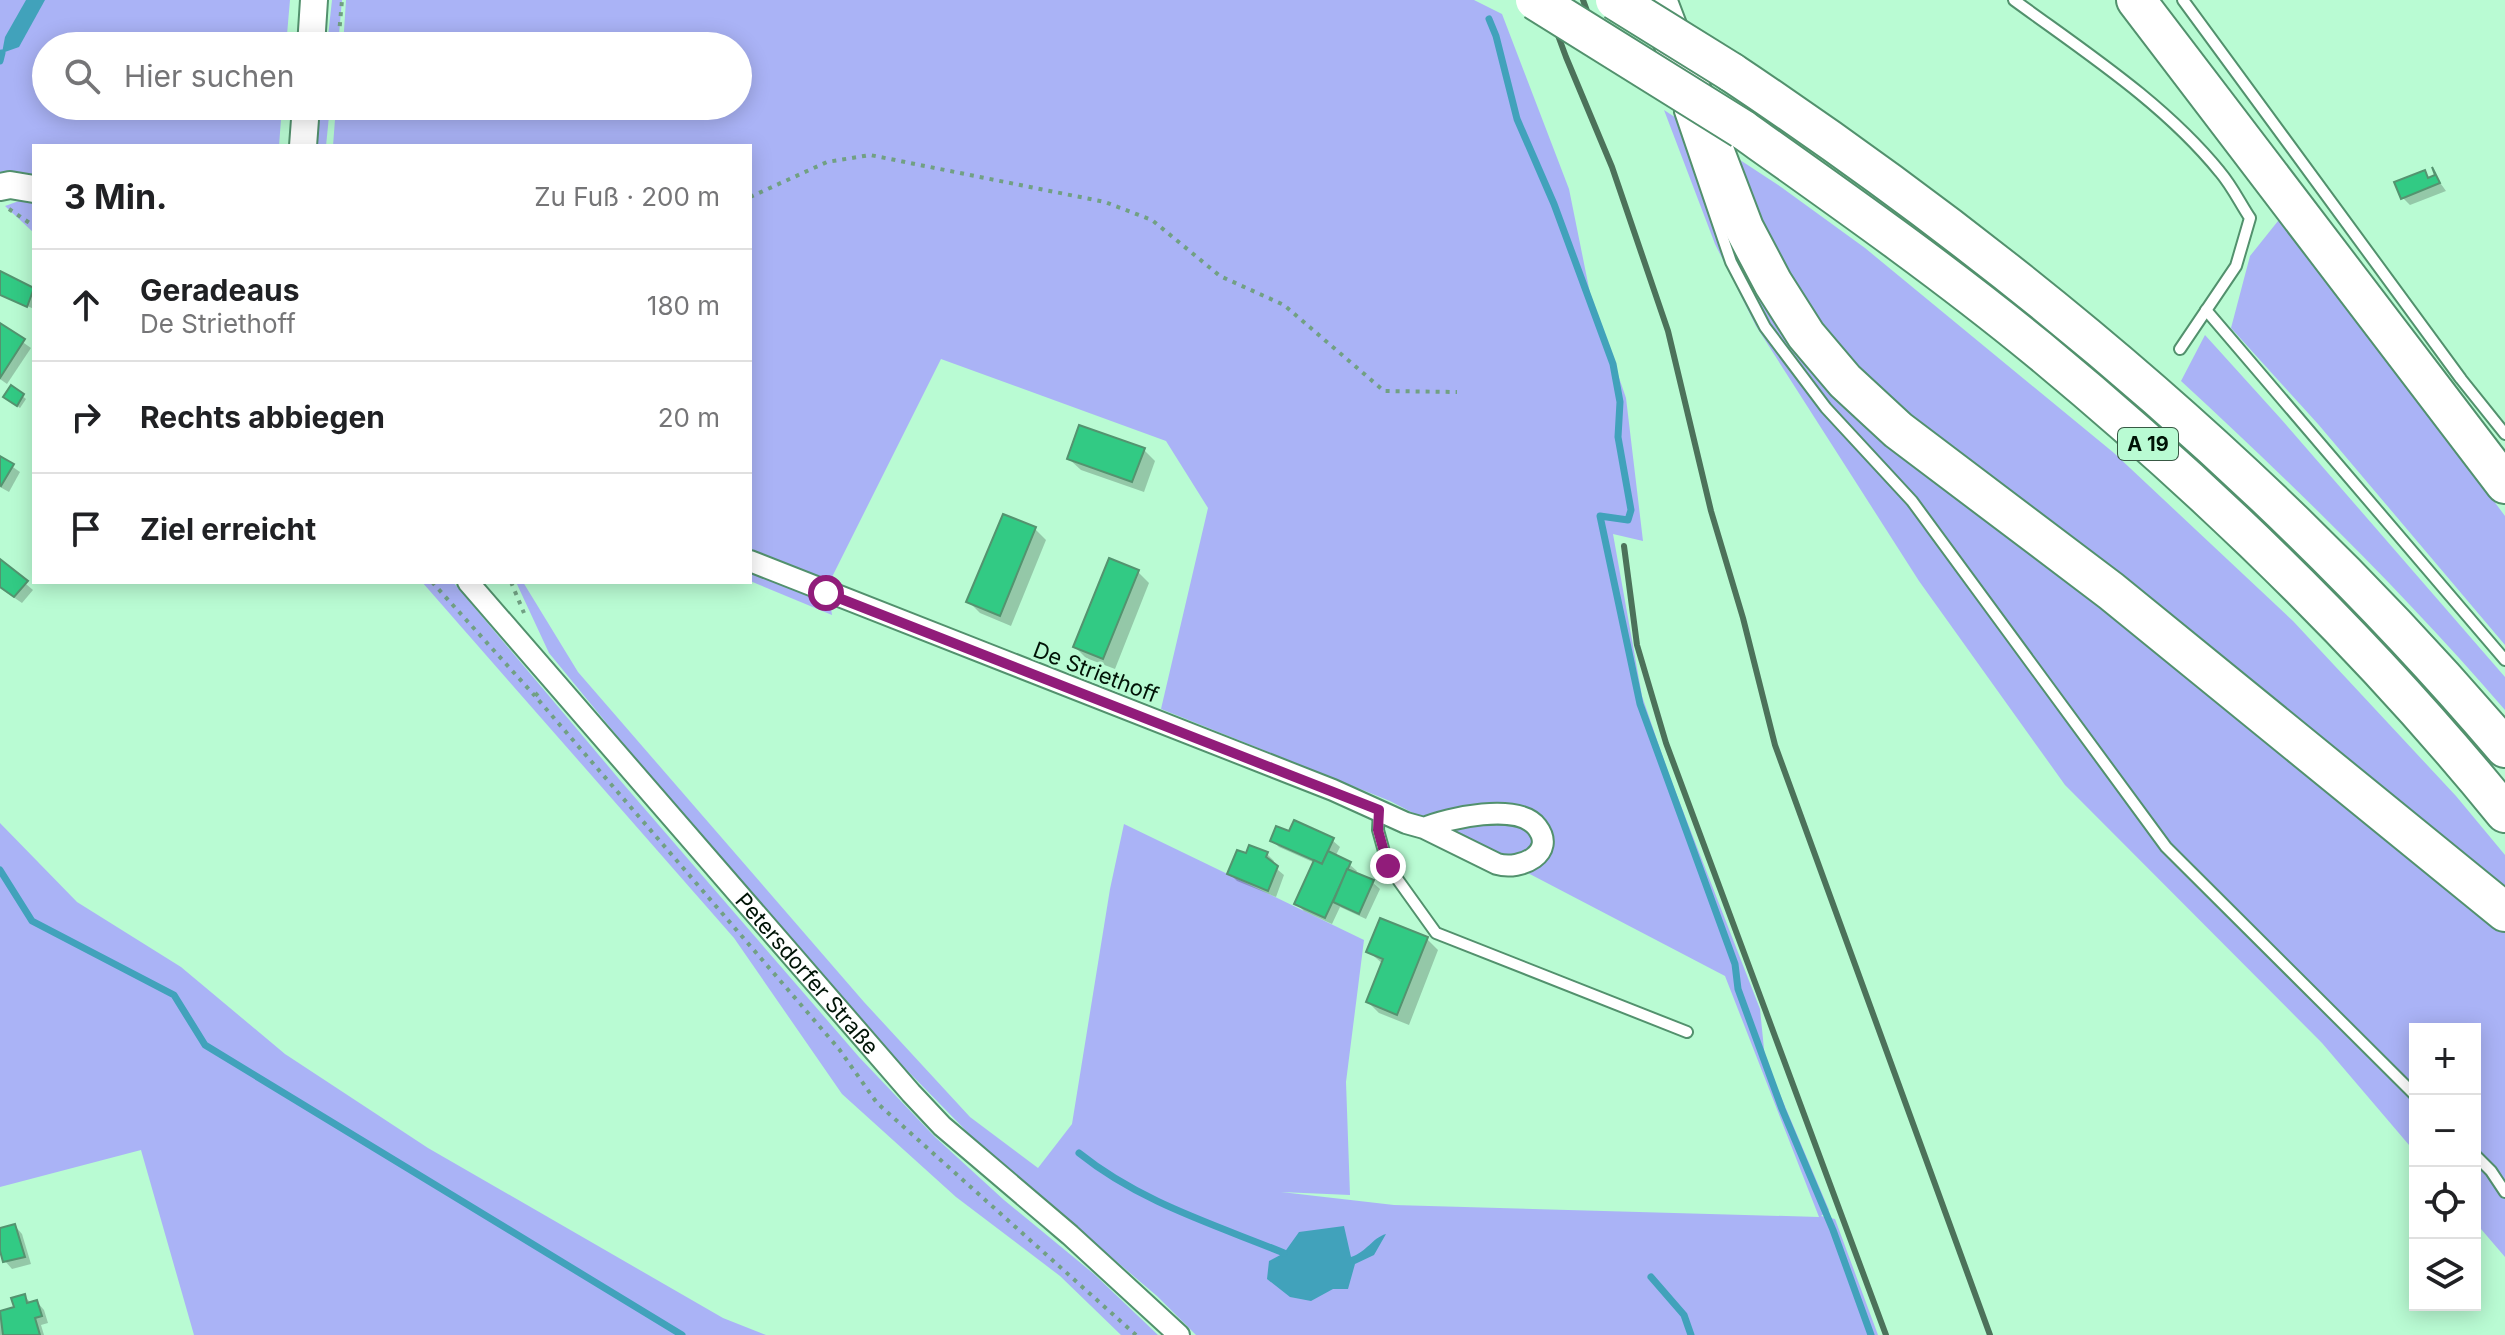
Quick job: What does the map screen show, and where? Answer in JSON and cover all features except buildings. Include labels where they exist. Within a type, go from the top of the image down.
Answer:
[{"type":"highway","name":"A 19","points":[[1535,0],[1742,129],[1941,273],[2037,349],[2131,428],[2308,596],[2396,688],[2505,813]]},
{"type":"highway","name":"A 19","points":[[1615,0],[1731,72],[1955,230],[2142,383],[2264,493],[2342,570],[2505,748]]},
{"type":"highway","points":[[1657,0],[1744,228],[1773,283],[1806,335],[1845,381],[1898,430],[2111,591],[2505,912]]},
{"type":"highway","points":[[2136,0],[2505,484]]},
{"type":"street","points":[[312,32],[314,0]]},
{"type":"street","points":[[303,144],[305,120]]},
{"type":"street","points":[[2,197],[10,185],[32,189]]},
{"type":"street","name":"De Striethoff","points":[[752,562],[1424,828],[1477,856],[1509,868],[1526,864],[1539,854],[1542,840],[1537,826],[1511,814],[1442,821],[1424,828]]},
{"type":"street","name":"Petersdorfer Straße","points":[[470,584],[942,1126],[1070,1235],[1179,1335]]},
{"type":"lane","points":[[1641,0],[1656,44]]},
{"type":"lane","points":[[2014,0],[2112,72],[2165,116],[2221,173],[2250,218],[2236,266],[2180,349]]},
{"type":"lane","points":[[2183,0],[2461,379],[2505,434]]},
{"type":"lane","points":[[1666,73],[1731,262],[1765,327],[1826,408],[1912,501],[2166,847],[2409,1089]]},
{"type":"lane","points":[[2206,310],[2505,660]]},
{"type":"lane","points":[[1379,810],[1378,830],[1388,866],[1436,933],[1687,1032]]},
{"type":"lane","points":[[2481,1161],[2505,1192]]},
{"type":"path","points":[[339,32],[342,0]]},
{"type":"path","points":[[752,196],[827,162],[870,155],[1105,202],[1152,220],[1220,276],[1284,305],[1384,391],[1457,392]]},
{"type":"path","points":[[2,197],[32,224]]},
{"type":"path","points":[[434,584],[535,696]]},
{"type":"shaded area","points":[[0,0],[290,0],[287,32],[32,32],[32,120],[281,120],[279,144],[32,144],[32,189],[0,187]]},
{"type":"shaded area","points":[[26,0],[45,0],[19,47],[2,53],[5,37]]},
{"type":"shaded area","points":[[332,0],[342,0],[339,32],[329,32]]},
{"type":"shaded area","points":[[346,0],[1474,0],[1502,14],[1569,189],[1590,293],[1626,398],[1643,541],[1613,534],[1642,696],[1669,775],[1760,1009],[1765,1059],[1829,1210],[1821,1216],[1835,1219],[1878,1335],[1196,1335],[1157,1296],[982,1147],[894,1057],[659,787],[549,653],[517,584],[524,584],[578,672],[864,1002],[970,1117],[1038,1168],[1072,1124],[1110,889],[1124,824],[1364,940],[1346,1082],[1350,1195],[1281,1192],[1394,1205],[1819,1217],[1725,976],[1390,801],[1161,709],[1208,508],[1166,441],[941,359],[827,587],[752,556],[752,144],[333,144],[335,120],[752,120],[752,32],[344,32]]},
{"type":"shaded area","points":[[1664,110],[1781,187],[1865,248],[2114,453],[2293,621],[2456,796],[2505,855],[2505,1257],[2481,1229],[2481,1023],[2409,1023],[2409,1145],[2322,1043],[2065,785],[1919,581],[1756,326],[1715,244]]},
{"type":"shaded area","points":[[319,120],[329,120],[326,144],[317,144]]},
{"type":"shaded area","points":[[19,201],[32,203],[32,231],[5,206]]},
{"type":"shaded area","points":[[2282,216],[2505,516],[2505,645],[2318,424],[2231,328],[2250,256]]},
{"type":"shaded area","points":[[2205,335],[2505,677],[2505,710],[2348,541],[2181,381]]},
{"type":"shaded area","points":[[752,570],[830,602],[832,615],[752,582]]},
{"type":"shaded area","points":[[424,584],[455,584],[859,1057],[935,1137],[1004,1200],[1094,1274],[1158,1335],[1121,1335],[1060,1276],[956,1197],[842,1094],[734,938]]},
{"type":"shaded area","points":[[0,823],[77,902],[181,967],[285,1054],[428,1148],[723,1318],[766,1335],[194,1335],[141,1150],[0,1187]]},
{"type":"shaded area","points":[[1344,1226],[1351,1257],[1386,1234],[1374,1255],[1355,1264],[1348,1289],[1333,1289],[1311,1301],[1290,1297],[1267,1279],[1269,1261],[1284,1253],[1299,1232]]},
{"type":"waterway","points":[[1489,19],[1517,119],[1554,204],[1613,364],[1620,402],[1618,437],[1631,510],[1628,520],[1600,516],[1640,704],[1735,964],[1738,989],[1871,1335]]},
{"type":"waterway","points":[[0,61],[2,53]]},
{"type":"waterway","points":[[0,870],[32,921],[174,995],[205,1045],[682,1335]]},
{"type":"waterway","points":[[1079,1153],[1152,1199],[1284,1253]]},
{"type":"waterway","points":[[1651,1277],[1684,1315],[1691,1335]]},
{"type":"railway","points":[[1545,0],[1612,167],[1668,331],[1711,511],[1743,618],[1775,745],[1990,1335]]},
{"type":"railway","points":[[1583,0],[1594,30]]},
{"type":"railway","points":[[1624,546],[1637,645],[1666,743],[1886,1335]]},
{"type":"route","points":[[826,593],[1379,810],[1378,830],[1388,866]]}]
